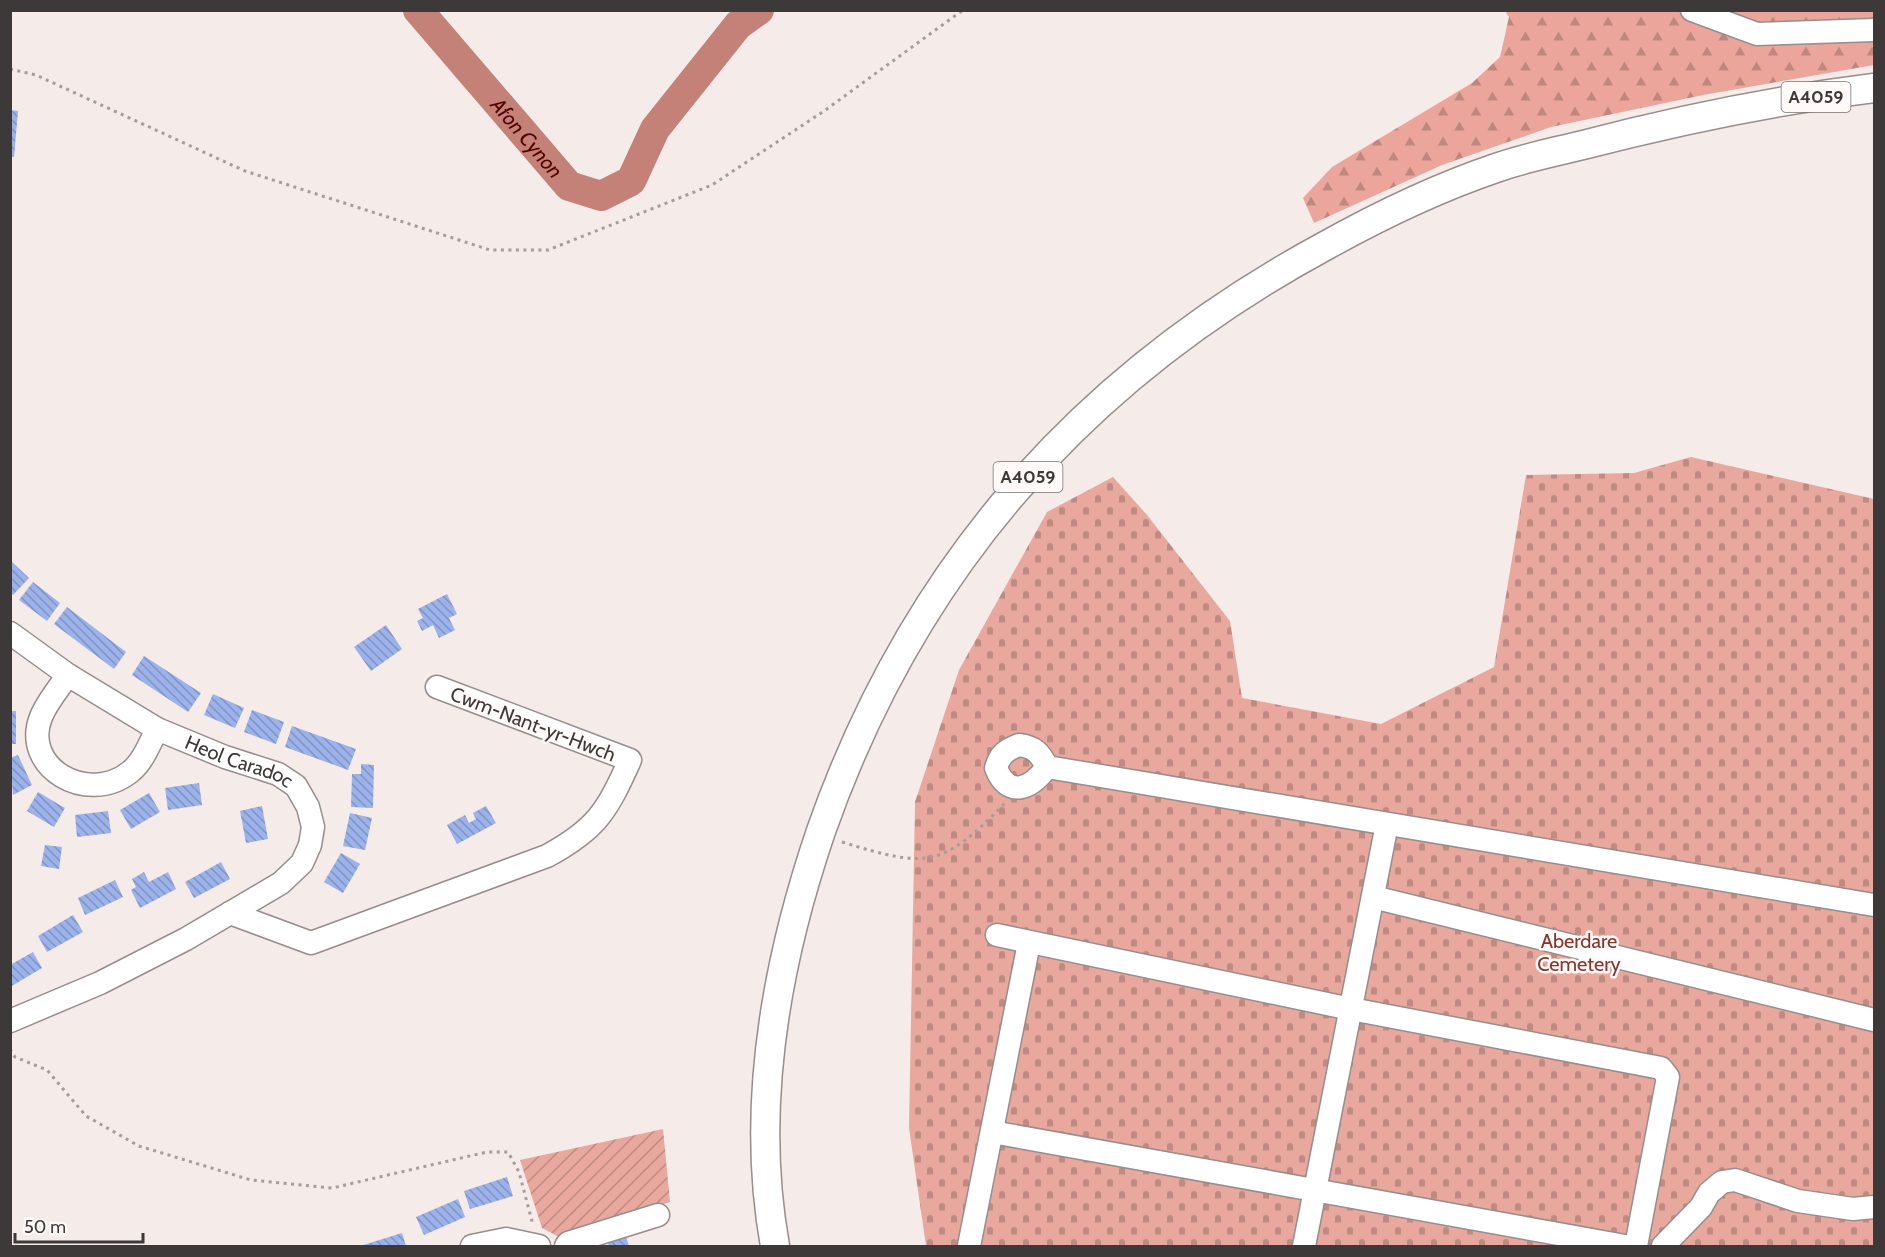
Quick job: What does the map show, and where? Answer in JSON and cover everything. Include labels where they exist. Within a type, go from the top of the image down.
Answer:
[{"type":"main road","name":"A4059","points":[[775,1246],[769,1211],[764,1124],[769,1058],[782,975],[807,872],[820,835],[861,728],[900,654],[951,571],[1006,502],[1071,428],[1133,372],[1206,318],[1292,263],[1372,220],[1497,168],[1642,130],[1734,110],[1875,88]]},
{"type":"street","points":[[1692,10],[1757,34],[1875,30]]},
{"type":"street","name":"Heol Caradoc","points":[[10,633],[68,675],[157,729],[225,757],[278,774],[296,786],[308,807],[313,827],[310,845],[302,863],[281,883],[100,983],[10,1021]]},
{"type":"street","points":[[68,675],[40,718],[38,742],[51,768],[72,783],[100,786],[130,771],[145,753],[157,729]]},
{"type":"street","name":"Cwm-Nant-yr-Hwch","points":[[230,913],[311,943],[547,856],[579,839],[610,804],[630,760],[437,687]]},
{"type":"street","points":[[1019,745],[1030,746],[1040,753],[1047,767],[1037,781],[1019,788],[1009,786],[1000,779],[996,768],[999,758],[1006,750],[1019,745]]},
{"type":"street","points":[[1047,767],[1875,905]]},
{"type":"street","points":[[1304,1246],[1388,824]]},
{"type":"street","points":[[1373,897],[1875,1020]]},
{"type":"street","points":[[997,935],[1351,1009],[1661,1068],[1668,1077],[1636,1246]]},
{"type":"street","points":[[969,1246],[1029,943]]},
{"type":"street","points":[[992,1132],[1625,1246]]},
{"type":"street","points":[[1663,1246],[1701,1207],[1709,1193],[1722,1182],[1735,1180],[1798,1200],[1853,1209],[1875,1207]]},
{"type":"street","points":[[566,1246],[578,1240],[658,1215]]},
{"type":"street","points":[[472,1246],[537,1236]]},
{"type":"path","points":[[10,69],[36,75],[245,171],[490,250],[548,250],[712,185],[824,111],[963,10]]},
{"type":"path","points":[[820,835],[898,859],[931,859],[960,846],[1019,788]]},
{"type":"path","points":[[10,1049],[15,1057],[47,1070],[86,1116],[139,1146],[251,1180],[332,1188],[487,1152],[508,1152],[519,1172],[537,1236]]},
{"type":"green space","points":[[1505,11],[1874,11],[1874,65],[1703,95],[1551,127],[1442,165],[1314,223],[1303,198],[1332,167],[1472,83],[1500,57],[1509,17]]},
{"type":"green space","name":"Aberdare Cemetery","points":[[1691,457],[1874,499],[1874,1246],[926,1246],[909,1128],[915,802],[959,670],[1047,512],[1113,477],[1147,515],[1230,621],[1242,698],[1381,724],[1494,667],[1526,475],[1634,473]]},
{"type":"green space","points":[[663,1129],[670,1202],[563,1239],[542,1228],[520,1160]]},
{"type":"building","points":[[10,110],[18,111],[14,157],[10,156]]},
{"type":"building","points":[[10,560],[29,578],[13,595],[10,592]]},
{"type":"building","points":[[33,582],[60,603],[47,621],[19,600]]},
{"type":"building","points":[[447,594],[457,614],[449,618],[455,630],[439,638],[433,625],[422,631],[417,621],[423,618],[418,609]]},
{"type":"building","points":[[67,607],[126,652],[114,669],[54,624]]},
{"type":"building","points":[[386,625],[402,649],[371,671],[354,647]]},
{"type":"building","points":[[144,656],[201,693],[188,712],[132,675]]},
{"type":"building","points":[[213,694],[244,708],[235,728],[204,715]]},
{"type":"building","points":[[252,710],[284,722],[276,744],[244,732]]},
{"type":"building","points":[[10,711],[16,711],[16,744],[10,744]]},
{"type":"building","points":[[292,726],[356,749],[348,770],[285,747]]},
{"type":"building","points":[[18,755],[32,785],[13,795],[10,758]]},
{"type":"building","points":[[361,764],[374,765],[373,808],[351,807],[352,774],[361,774]]},
{"type":"building","points":[[199,783],[202,805],[168,810],[165,788]]},
{"type":"building","points":[[38,792],[65,808],[54,827],[27,811]]},
{"type":"building","points":[[149,793],[160,812],[131,829],[120,810]]},
{"type":"building","points":[[262,806],[268,839],[246,843],[240,811]]},
{"type":"building","points":[[486,806],[496,823],[457,844],[447,825],[465,815],[469,823],[476,819],[473,813]]},
{"type":"building","points":[[108,811],[111,833],[77,837],[75,815]]},
{"type":"building","points":[[350,813],[372,818],[365,850],[343,846]]},
{"type":"building","points":[[45,845],[62,847],[59,869],[41,866]]},
{"type":"building","points":[[341,853],[360,864],[343,893],[324,882]]},
{"type":"building","points":[[221,862],[230,879],[194,898],[185,882]]},
{"type":"building","points":[[144,872],[149,882],[168,872],[176,889],[140,908],[131,890],[136,887],[132,879]]},
{"type":"building","points":[[115,880],[123,897],[85,915],[78,898]]},
{"type":"building","points":[[73,915],[83,932],[47,952],[38,936]]},
{"type":"building","points":[[33,952],[42,968],[10,987],[10,965]]},
{"type":"building","points":[[507,1177],[513,1196],[470,1209],[464,1191]]},
{"type":"building","points":[[458,1199],[465,1217],[424,1235],[416,1217]]},
{"type":"building","points":[[623,1228],[629,1246],[609,1246],[605,1234]]},
{"type":"building","points":[[402,1233],[406,1246],[360,1246]]},
{"type":"waterway","name":"Afon Cynon","points":[[418,10],[569,186],[601,196],[631,181],[655,129],[738,25],[759,10]]}]
